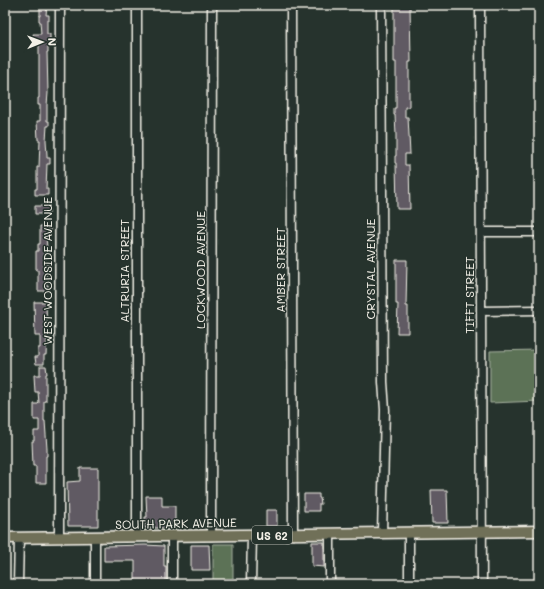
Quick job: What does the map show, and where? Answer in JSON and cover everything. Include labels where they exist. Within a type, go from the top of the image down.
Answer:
[{"type":"main road","name":"SOUTH PARK AVENUE","points":[[5,538],[539,531]]},
{"type":"street","name":"WEST WOODSIDE AVENUE","points":[[59,537],[60,5]]},
{"type":"street","name":"ALTRURIA STREET","points":[[137,5],[137,536]]},
{"type":"street","name":"LOCKWOOD AVENUE","points":[[211,536],[212,5]]},
{"type":"street","name":"AMBER STREET","points":[[291,5],[293,535]]},
{"type":"street","name":"CRYSTAL AVENUE","points":[[381,5],[384,410],[382,533]]},
{"type":"street","name":"TIFFT STREET","points":[[480,5],[482,584]]},
{"type":"street","points":[[481,232],[539,232]]},
{"type":"street","points":[[481,311],[539,310]]},
{"type":"street","points":[[409,533],[409,584]]},
{"type":"street","points":[[330,534],[330,584]]},
{"type":"street","points":[[251,584],[252,535]]},
{"type":"street","points":[[172,536],[172,584]]},
{"type":"street","points":[[95,584],[96,537]]},
{"type":"street","points":[[18,538],[18,584]]},
{"type":"green space","points":[[539,350],[539,401],[490,403],[490,351]]},
{"type":"green space","points":[[213,544],[233,544],[233,582],[213,582]]},
{"type":"building","points":[[40,5],[47,5],[46,15],[49,15],[49,21],[47,21],[47,34],[50,34],[47,52],[47,121],[49,121],[49,126],[47,126],[46,140],[47,158],[50,158],[50,164],[47,164],[46,189],[48,189],[48,195],[35,195],[35,189],[37,189],[37,167],[39,167],[40,140],[38,140],[37,121],[40,121],[40,105],[38,105],[39,42],[33,42],[33,34],[41,34],[39,21]]},
{"type":"building","points":[[394,5],[409,5],[410,7],[411,62],[409,62],[409,107],[405,107],[405,117],[408,117],[410,154],[405,154],[405,165],[409,165],[410,209],[397,209],[395,163],[396,135],[394,115],[394,108],[396,108],[396,62],[394,62]]},
{"type":"building","points":[[35,206],[49,206],[49,214],[35,214]]},
{"type":"building","points":[[40,226],[50,228],[50,235],[46,235],[47,249],[45,249],[45,264],[48,264],[48,270],[46,270],[46,285],[48,285],[48,291],[38,291],[36,251],[38,251],[38,244],[40,244]]},
{"type":"building","points":[[396,260],[407,260],[406,306],[408,306],[408,333],[397,333],[398,304],[396,304]]},
{"type":"building","points":[[34,302],[46,302],[47,336],[44,364],[36,364],[35,357],[38,357],[40,336],[35,336]]},
{"type":"building","points":[[40,366],[46,366],[47,374],[46,401],[44,401],[44,421],[47,449],[46,483],[36,483],[36,466],[33,466],[32,441],[34,441],[34,431],[39,431],[39,420],[34,420],[34,404],[39,403],[38,392],[35,392],[34,375],[40,375]]},
{"type":"building","points":[[80,468],[98,468],[98,526],[68,526],[67,482],[80,481]]},
{"type":"building","points":[[431,490],[447,490],[448,523],[432,523]]},
{"type":"building","points":[[304,494],[319,494],[321,504],[319,504],[319,511],[304,511]]},
{"type":"building","points":[[146,496],[162,496],[162,506],[175,506],[175,528],[145,528],[145,517],[147,517]]},
{"type":"building","points":[[266,510],[277,510],[277,526],[266,526]]},
{"type":"building","points":[[312,542],[324,542],[324,567],[312,566]]},
{"type":"building","points":[[191,545],[209,545],[210,570],[191,570]]},
{"type":"building","points":[[104,546],[164,546],[166,583],[135,584],[135,561],[104,561]]}]
